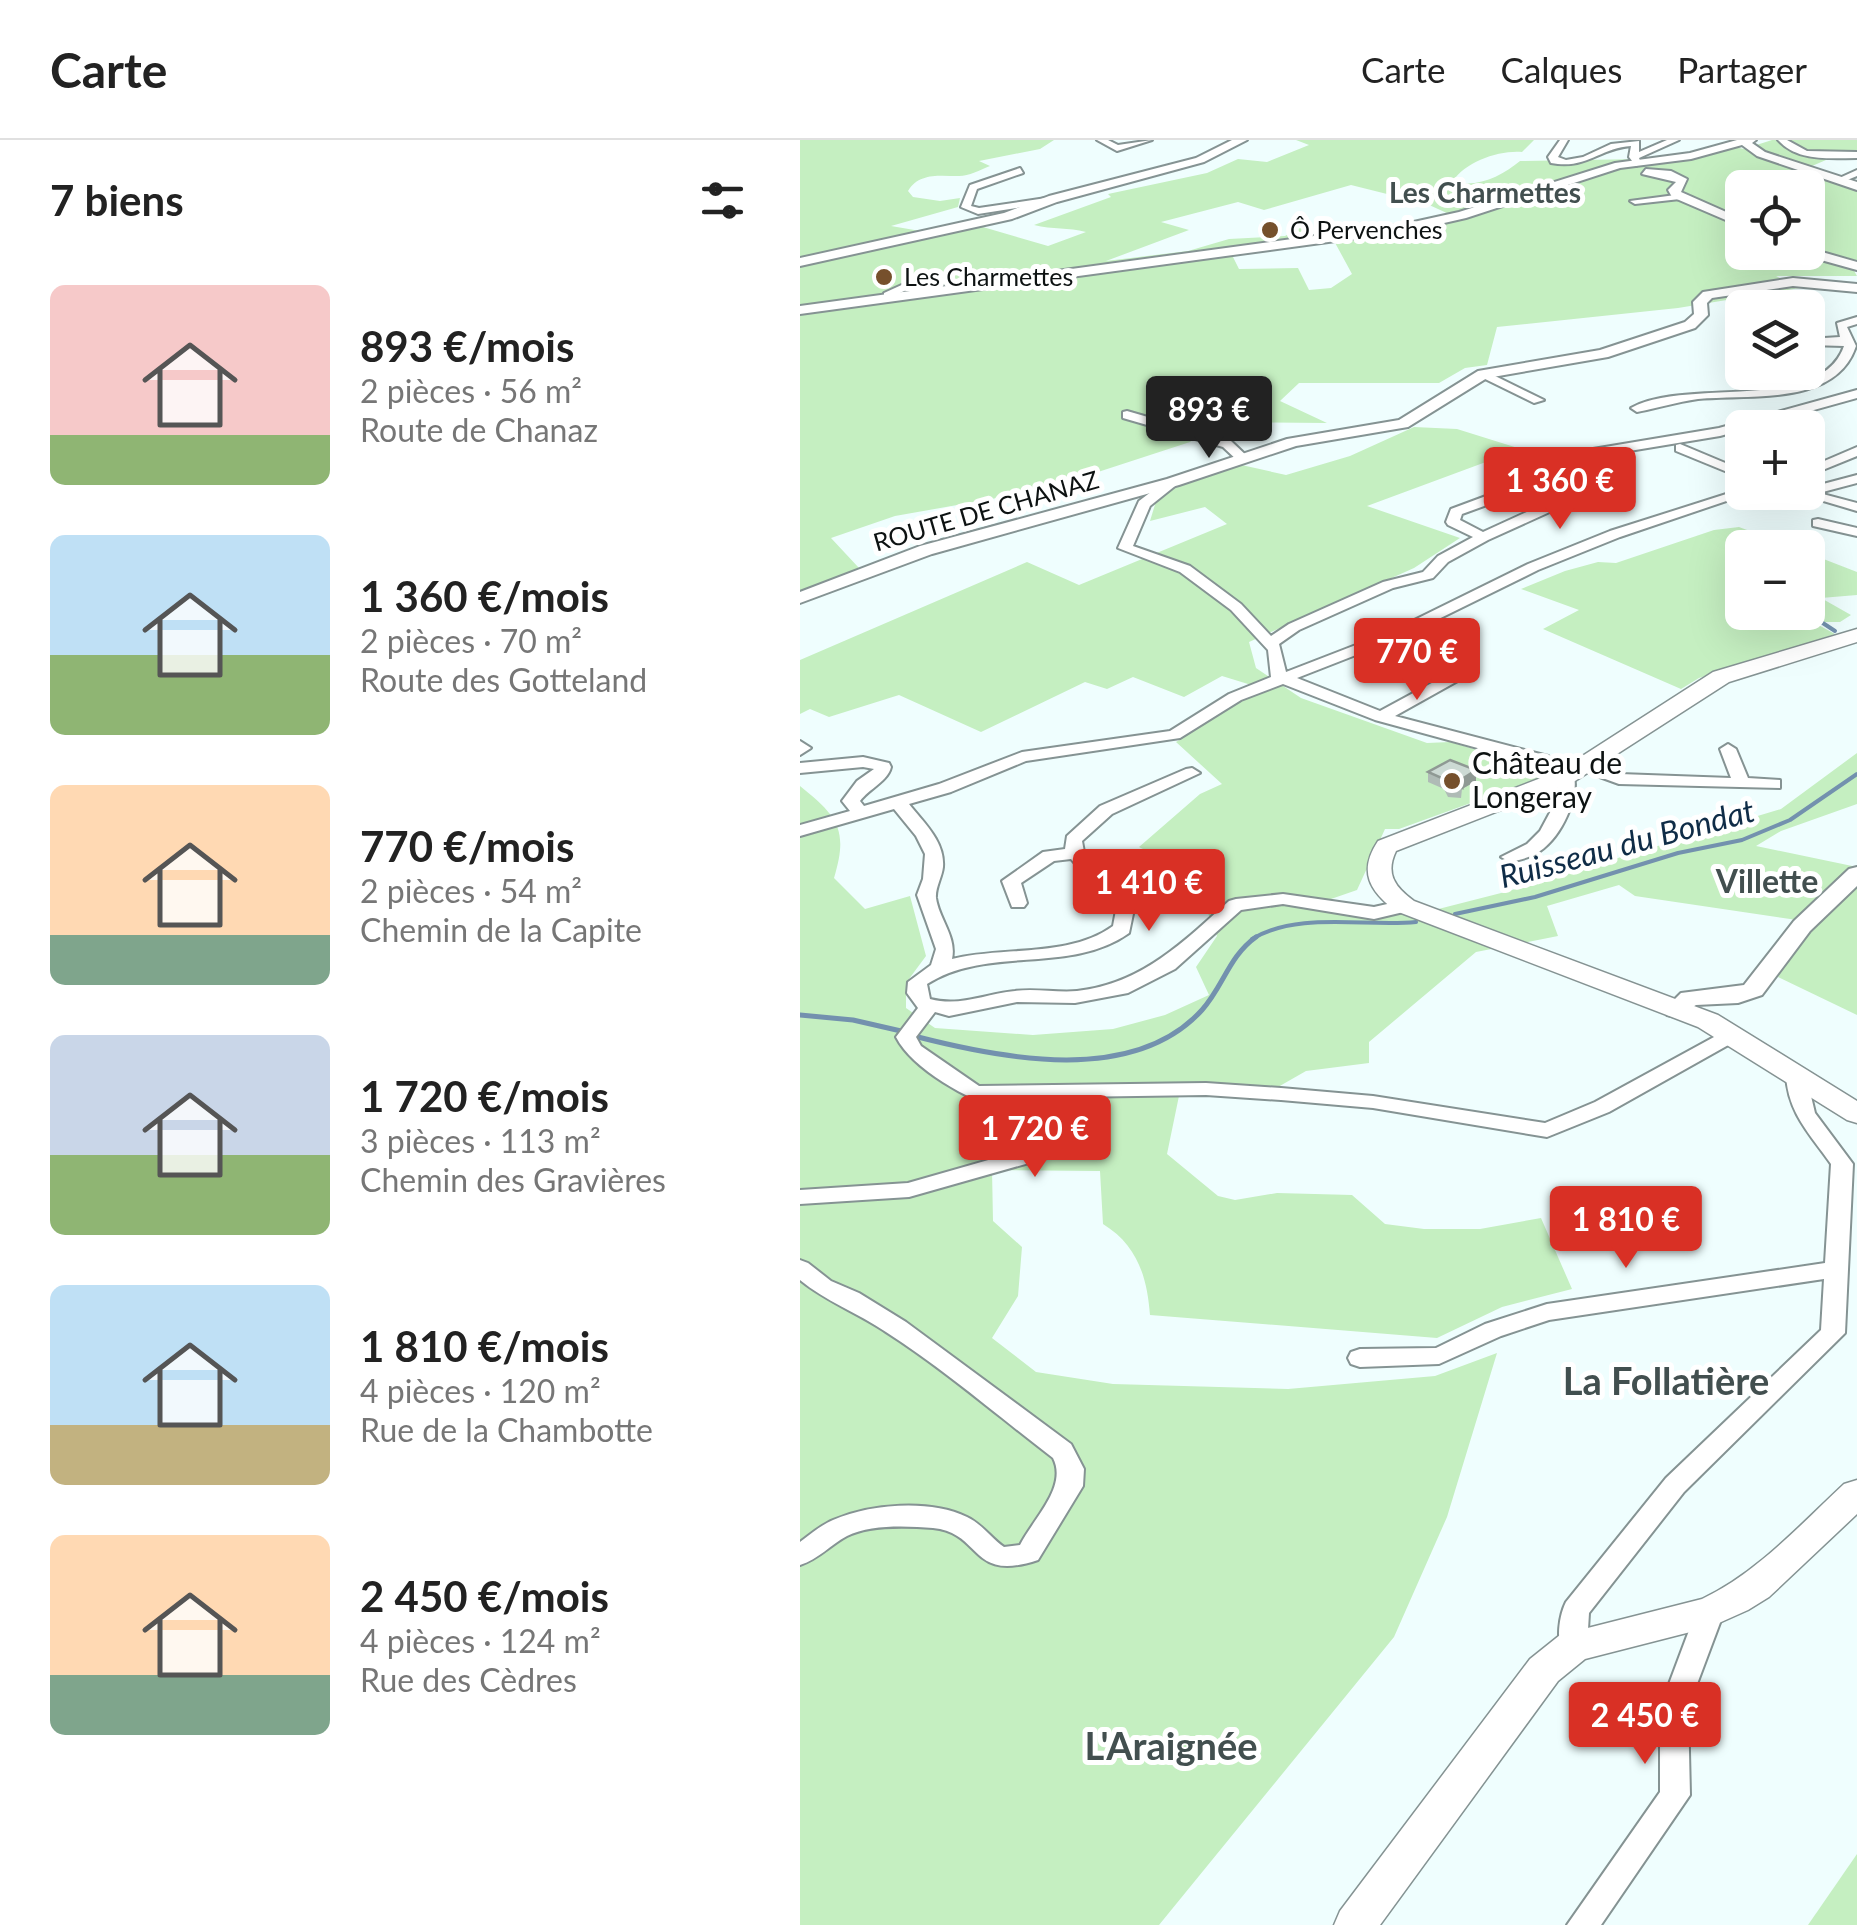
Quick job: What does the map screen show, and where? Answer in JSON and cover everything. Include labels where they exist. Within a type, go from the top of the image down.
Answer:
[{"type":"main road","points":[[1853,639],[1706,684],[1575,772],[1387,846],[1378,859],[1377,873],[1390,895],[1406,906],[1732,1035],[1857,1114]]},
{"type":"main road","points":[[1355,1925],[1544,1670],[1573,1646],[1710,1612],[1756,1587],[1857,1494]]},
{"type":"street","points":[[1101,140],[1117,148],[1148,140]]},
{"type":"street","points":[[800,262],[976,224],[1046,201],[1175,168],[1241,140]]},
{"type":"street","points":[[1564,140],[1552,157],[1562,163],[1583,162],[1618,141],[1636,143],[1635,160]]},
{"type":"street","points":[[800,310],[888,295],[1014,284],[1275,243],[1409,227],[1593,175],[1675,140]]},
{"type":"street","points":[[1782,140],[1788,147],[1808,154],[1857,156]]},
{"type":"street","points":[[1635,160],[1748,142],[1761,154],[1857,186]]},
{"type":"street","points":[[1020,171],[973,187],[966,207],[978,211],[1046,201]]},
{"type":"street","points":[[1840,180],[1857,173]]},
{"type":"street","points":[[1593,175],[1670,174],[1683,181],[1674,190],[1680,196],[1725,216]]},
{"type":"street","points":[[1635,202],[1680,196]]},
{"type":"street","points":[[1825,257],[1857,266]]},
{"type":"street","points":[[888,295],[911,286],[910,281]]},
{"type":"street","name":"ROUTE DE CHANAZ","points":[[800,598],[926,550],[1173,482],[1307,439],[1403,424],[1483,374],[1603,354],[1670,333],[1698,320],[1702,299],[1718,293],[1793,282],[1857,288]]},
{"type":"street","points":[[1637,408],[1704,395],[1765,394],[1816,380],[1843,364],[1850,353],[1842,325],[1857,320]]},
{"type":"street","points":[[1825,341],[1847,340]]},
{"type":"street","points":[[1483,374],[1538,400]]},
{"type":"street","points":[[1484,536],[1457,525],[1452,517],[1465,506],[1518,489],[1572,460],[1720,432],[1857,394]]},
{"type":"street","points":[[1127,415],[1227,444],[1243,458]]},
{"type":"street","points":[[1680,448],[1725,467]]},
{"type":"street","points":[[1825,465],[1857,452]]},
{"type":"street","points":[[1825,487],[1857,479]]},
{"type":"street","points":[[1173,482],[1144,504],[1125,548],[1185,569],[1236,606],[1271,643],[1279,677]]},
{"type":"street","points":[[1271,643],[1294,628],[1388,584],[1428,576],[1443,559],[1484,536],[1582,492]]},
{"type":"street","points":[[800,832],[945,788],[1022,757],[1174,735],[1236,697],[1279,677],[1397,634],[1485,589],[1615,534],[1725,499]]},
{"type":"street","points":[[1825,499],[1857,508]]},
{"type":"street","points":[[1818,523],[1857,532]]},
{"type":"street","points":[[1382,717],[1458,675],[1463,665],[1456,660]]},
{"type":"street","points":[[1279,677],[1382,717],[1575,772],[1619,780],[1774,784]]},
{"type":"street","points":[[1728,750],[1742,783]]},
{"type":"street","points":[[800,768],[866,761],[883,766],[882,773],[854,794],[851,801],[859,812]]},
{"type":"street","points":[[1510,857],[1533,848],[1543,839],[1575,772]]},
{"type":"street","points":[[1192,773],[1106,810],[1073,840],[1075,853],[1126,910],[1124,930],[1114,940],[1076,952],[1014,953],[941,965],[918,982],[917,993],[928,1006],[950,1010],[1018,996],[1075,997],[1121,989],[1168,965],[1236,905],[1282,899],[1374,913],[1406,906]]},
{"type":"street","points":[[897,801],[932,847],[936,860],[936,872],[926,895],[946,949],[941,965]]},
{"type":"street","points":[[1018,903],[1011,881],[1049,856],[1075,853]]},
{"type":"street","points":[[1676,1010],[1690,998],[1738,996],[1753,990],[1802,926],[1857,874]]},
{"type":"street","points":[[800,1197],[909,1190],[1080,1141],[1076,1128],[1067,1123],[1010,1108],[975,1092],[913,1050],[906,1037],[928,1006]]},
{"type":"street","points":[[975,1092],[1206,1090],[1281,1094],[1374,1102],[1547,1130],[1602,1108],[1732,1035]]},
{"type":"street","points":[[1573,1646],[1576,1610],[1675,1485],[1834,1332],[1842,1164],[1806,1119],[1796,1098],[1796,1076]]},
{"type":"street","points":[[800,1268],[823,1288],[852,1299],[898,1328],[1062,1451],[1072,1464],[1070,1491],[1048,1518],[1028,1553],[1016,1558],[1005,1560],[988,1553],[974,1534],[953,1520],[918,1519],[871,1520],[842,1526],[800,1555]]},
{"type":"street","points":[[1360,1358],[1439,1356],[1492,1330],[1547,1312],[1837,1268]]},
{"type":"street","points":[[1583,1925],[1675,1795],[1674,1708],[1710,1612]]},
{"type":"green space","points":[[800,140],[1054,140],[1040,149],[979,161],[990,166],[971,174],[931,176],[918,181],[908,191],[913,197],[940,201],[960,198],[958,207],[891,226],[932,233],[976,225],[1048,246],[1086,232],[1034,225],[1111,197],[1108,194],[1207,173],[1238,159],[1267,162],[1309,145],[1296,140],[1534,140],[1522,152],[1493,155],[1474,163],[1453,181],[1471,183],[1497,176],[1520,161],[1642,159],[1744,149],[1772,140],[1857,140],[1857,154],[1833,157],[1812,166],[1821,170],[1725,170],[1725,270],[1825,270],[1825,172],[1857,187],[1857,267],[1853,269],[1857,276],[1776,276],[1800,288],[1725,290],[1725,300],[1678,308],[1497,327],[1487,365],[1465,368],[1439,383],[1299,383],[1280,401],[1327,423],[1215,422],[1190,442],[1098,472],[1031,492],[895,516],[831,538],[859,568],[800,593]],"holes":[[[1351,185],[1427,204],[1449,214],[1419,224],[1357,232],[1303,235],[1310,226],[1304,225],[1285,236],[1229,239],[1188,251],[1106,261],[1189,230],[1161,222],[1238,202],[1264,210]],[[1333,239],[1352,274],[1331,288],[1309,290],[1298,268],[1239,269],[1231,253]]]},
{"type":"green space","points":[[1414,427],[1457,429],[1521,449],[1367,506],[1460,538],[1414,568],[1249,642],[1256,668],[1301,698],[1427,743],[1450,742],[1540,768],[1537,779],[1399,829],[1385,829],[1357,890],[1331,899],[1411,916],[1505,892],[1781,809],[1857,753],[1857,804],[1781,831],[1756,846],[1857,867],[1857,1015],[1778,977],[1797,920],[1635,896],[1619,885],[1547,906],[1558,936],[1476,952],[1369,1042],[1369,1063],[1306,1071],[1278,1087],[1224,1085],[1180,1091],[1167,1154],[1218,1196],[1235,1200],[1277,1193],[1352,1195],[1385,1224],[1424,1229],[1480,1229],[1541,1218],[1572,1289],[1502,1307],[1437,1338],[1150,1315],[1138,1263],[1124,1242],[1103,1224],[1100,1171],[992,1170],[993,1221],[1022,1247],[1018,1296],[992,1338],[1036,1372],[1113,1384],[1288,1389],[1435,1376],[1497,1353],[1447,1517],[1394,1637],[1159,1925],[800,1925],[800,786],[831,815],[840,835],[834,878],[865,909],[910,896],[926,956],[906,983],[906,1008],[935,1028],[1033,1035],[1113,1029],[1165,1015],[1209,995],[1196,967],[1217,936],[1205,906],[1179,873],[1139,847],[1200,794],[1222,784],[1176,742],[1261,688],[1222,676],[1184,697],[1133,677],[1107,689],[1085,682],[981,732],[899,695],[829,717],[810,709],[800,714],[800,660],[1027,562],[1079,585],[1227,524],[1205,507],[1150,521],[1157,498],[1200,475],[1237,464],[1286,475],[1350,456]]},
{"type":"green space","points":[[1739,527],[1747,530],[1725,530],[1725,630],[1825,629],[1835,634],[1699,678],[1681,689],[1543,629],[1579,610],[1521,589],[1565,571],[1598,562],[1616,563],[1714,530]]},
{"type":"green space","points":[[1825,560],[1857,572],[1857,595],[1825,598]]},
{"type":"green space","points":[[1825,600],[1851,615],[1840,622],[1825,622]]},
{"type":"green space","points":[[1857,1854],[1857,1925],[1808,1925]]},
{"type":"building","points":[[1450,760],[1476,770],[1459,781],[1462,788],[1449,787],[1444,779],[1428,772]]},
{"type":"waterway","points":[[1825,624],[1835,631]]},
{"type":"waterway","name":"Ruisseau du Bondat","points":[[1455,914],[1535,897],[1678,853],[1742,840],[1790,820],[1857,774]]},
{"type":"waterway","points":[[1256,937],[1270,930],[1310,923],[1416,922]]},
{"type":"waterway","name":"Ruisseau du Bondat","points":[[918,1037],[1028,1058],[1105,1057],[1141,1049],[1174,1034],[1202,1010],[1239,953],[1256,937]]},
{"type":"waterway","name":"Ruisseau du Bondat","points":[[1252,939],[1256,937]]},
{"type":"waterway","name":"Ruisseau du Bondat","points":[[800,1015],[853,1020],[901,1031]]},
{"type":"place","name":"Ô Pervenches","points":[[1270,230]]},
{"type":"place","name":"Les Charmettes","points":[[884,277]]},
{"type":"place","name":"Château de Longeray","points":[[1452,781]]},
{"type":"district","name":"Les Charmettes","points":[[1485,193]]},
{"type":"district","name":"Villette","points":[[1767,882]]},
{"type":"district","name":"La Follatière","points":[[1666,1382]]},
{"type":"district","name":"L'Araignée","points":[[1171,1747]]}]
